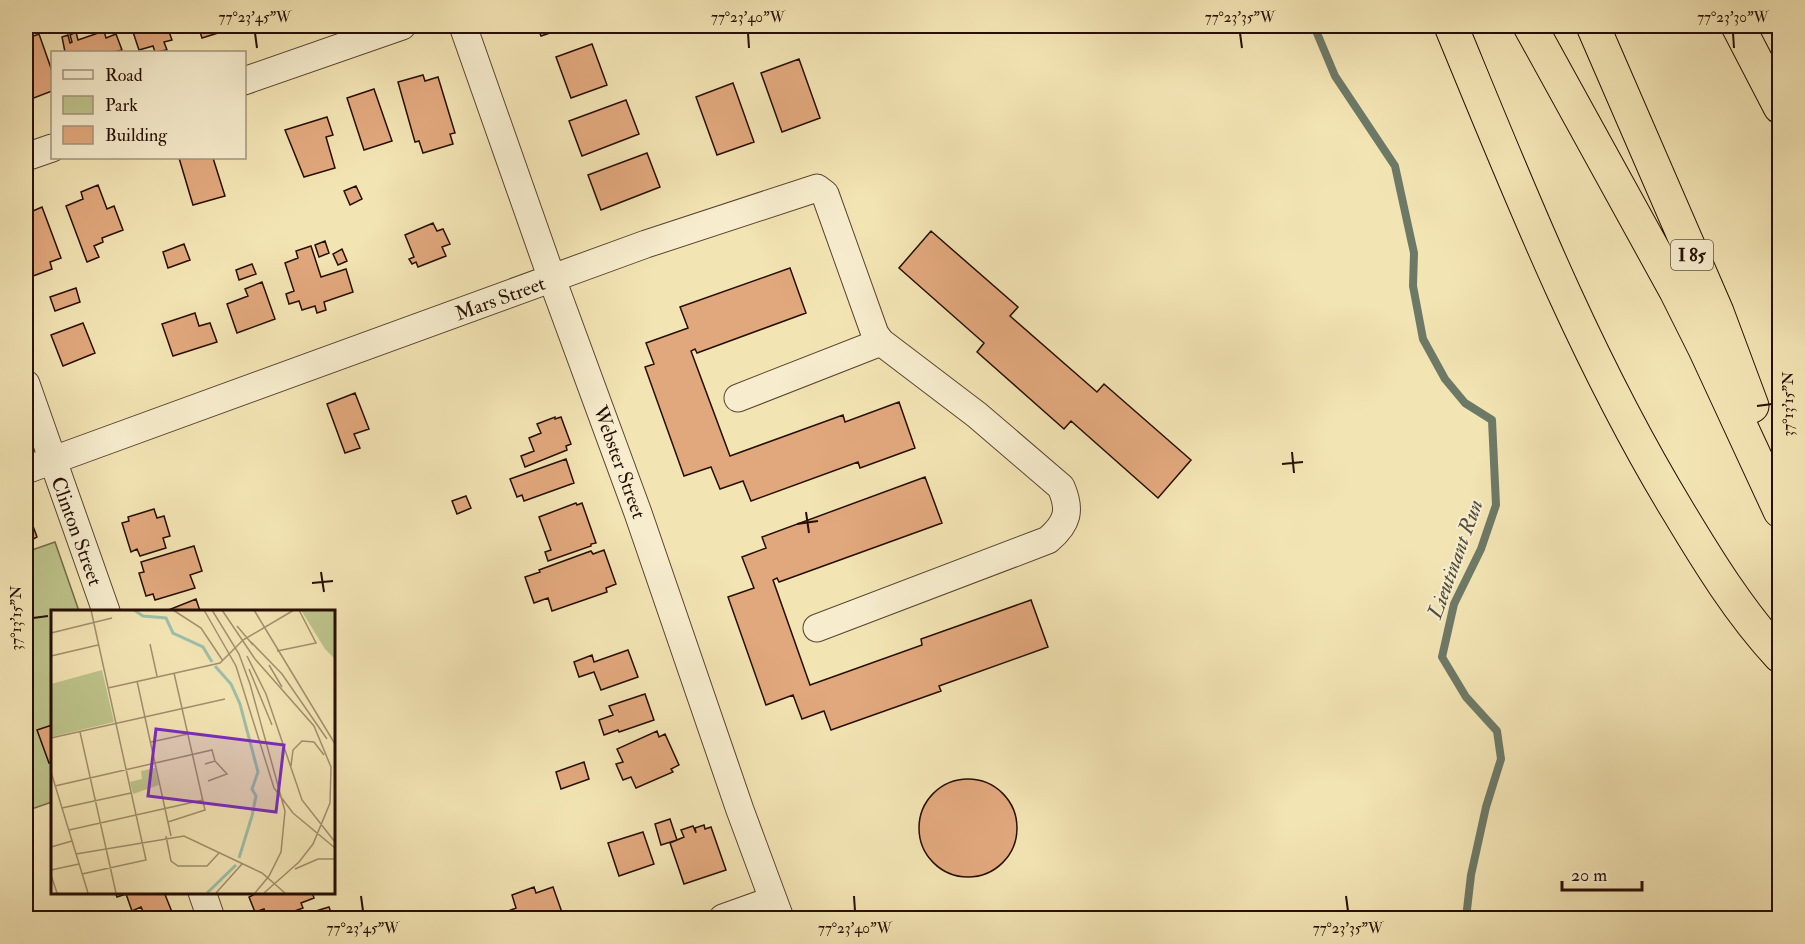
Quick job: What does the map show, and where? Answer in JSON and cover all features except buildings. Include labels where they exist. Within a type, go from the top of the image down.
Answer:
[{"type":"highway","points":[[1451,26],[1528,212],[1587,344],[1642,451],[1692,535],[1736,601],[1779,656]]},
{"type":"highway","points":[[1530,26],[1685,311],[1779,511]]},
{"type":"highway","name":"I 85","points":[[1593,26],[1717,312],[1744,383],[1779,489]]},
{"type":"highway","points":[[1738,26],[1779,107]]},
{"type":"street","points":[[246,80],[402,26]]},
{"type":"street","name":"Webster Street","points":[[463,26],[777,909]]},
{"type":"street","points":[[26,157],[51,148]]},
{"type":"street","name":"Mars Street","points":[[26,470],[646,244],[817,188],[825,194],[875,334],[881,342]]},
{"type":"street","points":[[738,398],[881,342],[977,415],[1060,487],[1066,501],[1066,516],[1060,530],[1048,540],[817,628]]},
{"type":"street","name":"Clinton Street","points":[[26,384],[105,610]]},
{"type":"street","points":[[203,893],[211,918]]},
{"type":"street","points":[[723,918],[777,909]]},
{"type":"green space","points":[[55,542],[79,610],[51,610],[51,802],[26,811],[26,552]]},
{"type":"waterway","name":"Lieutinant Run","points":[[1314,26],[1335,76],[1395,166],[1414,253],[1413,286],[1423,339],[1445,379],[1465,403],[1492,420],[1496,505],[1481,549],[1454,604],[1442,657],[1466,697],[1497,731],[1501,759],[1486,807],[1471,875],[1466,918]]}]
